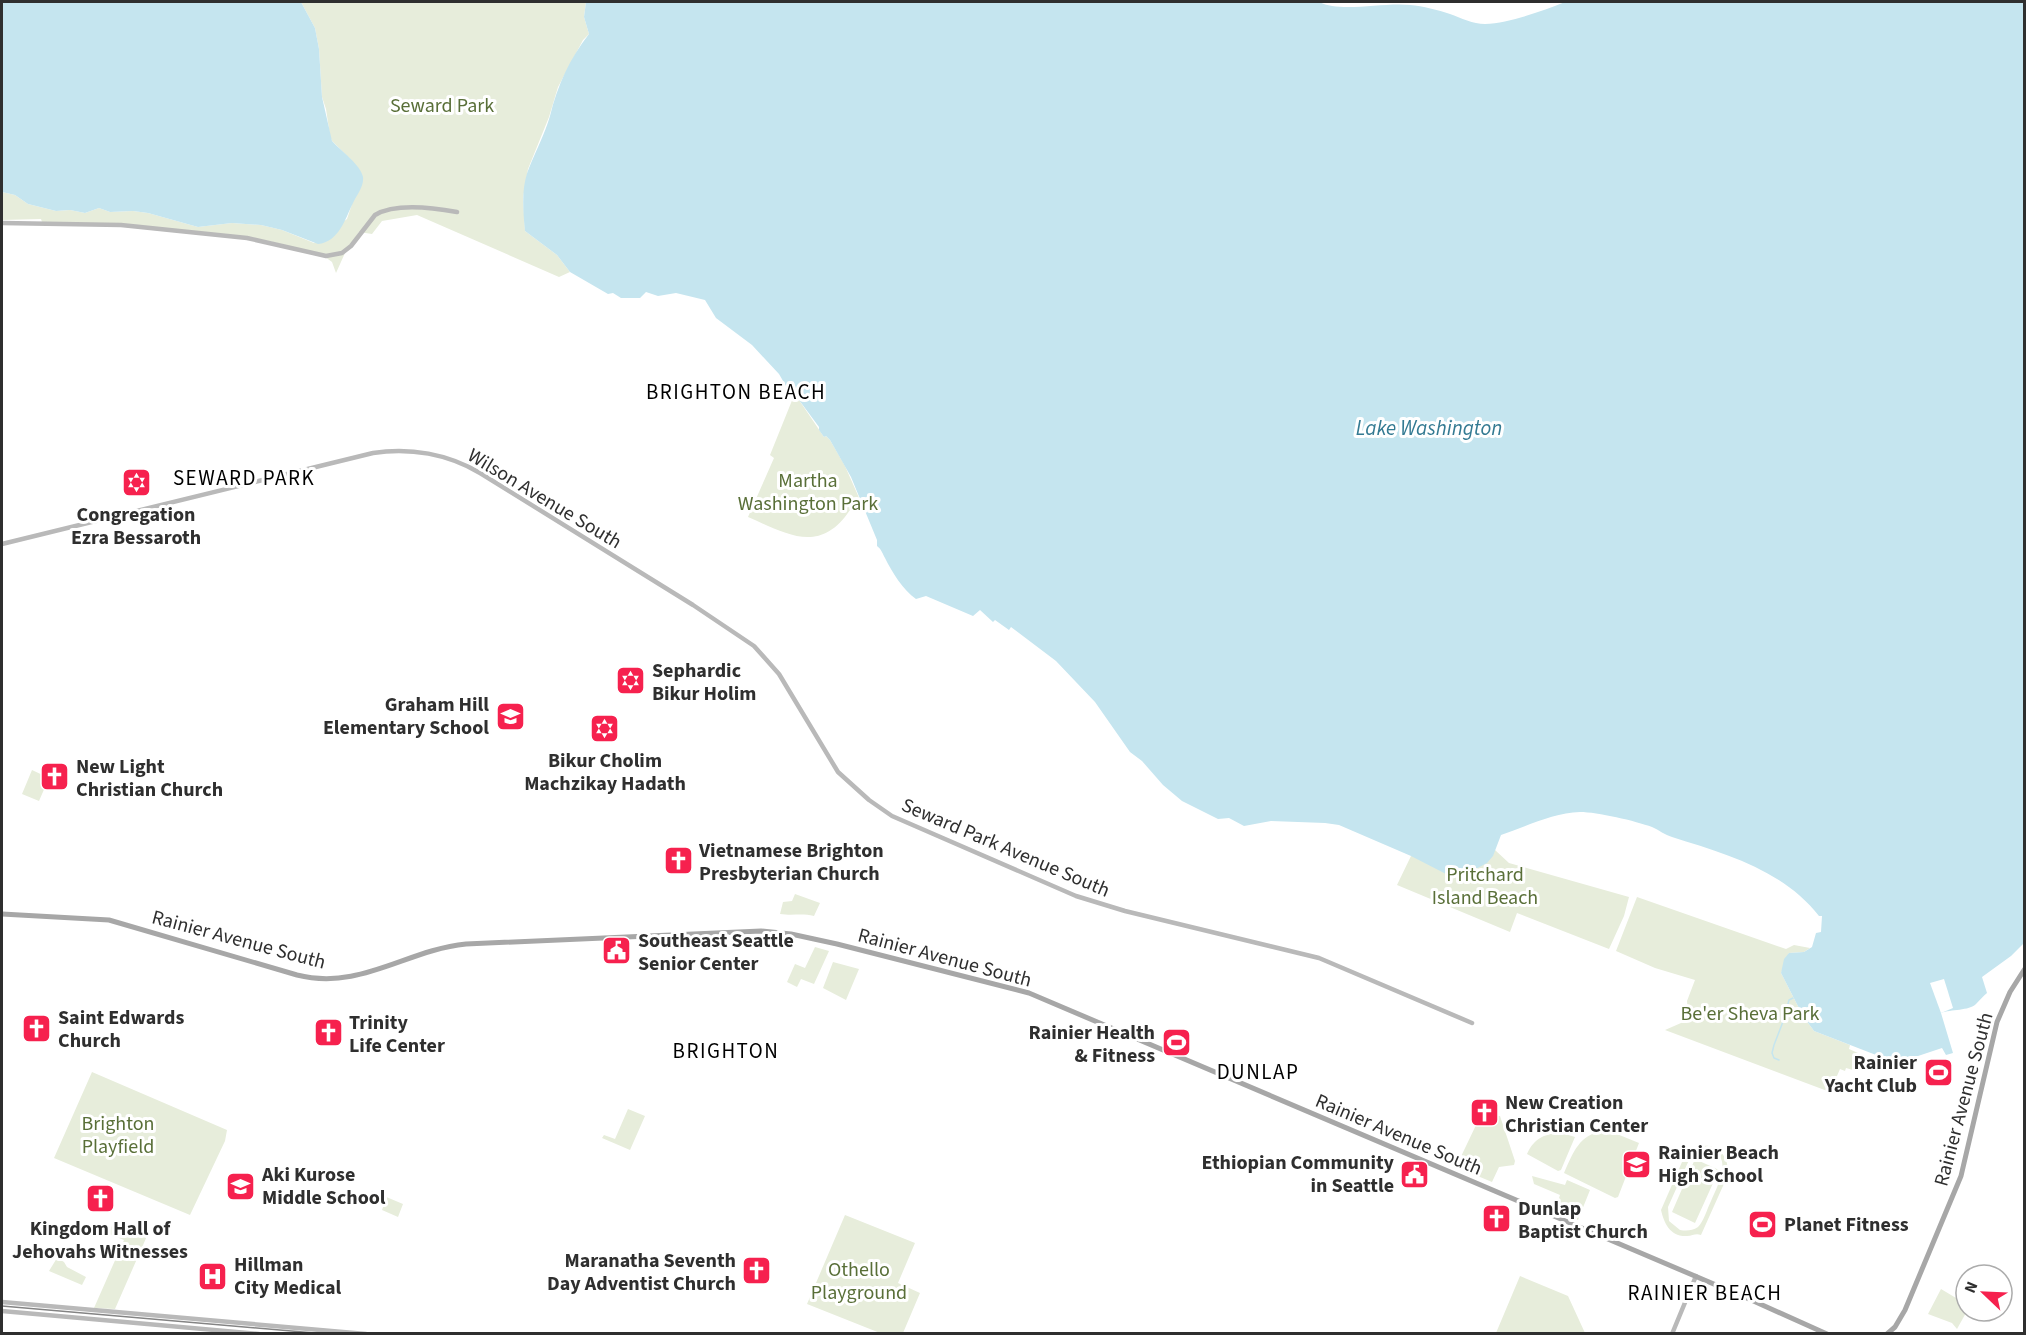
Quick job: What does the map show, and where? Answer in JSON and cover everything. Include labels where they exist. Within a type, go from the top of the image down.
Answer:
[{"type":"main road","points":[[2,223],[121,225],[247,238],[326,256],[342,253],[351,246],[375,215],[381,212],[408,208],[457,212]]},
{"type":"main road","name":"Wilson Avenue South","points":[[2,544],[353,457],[386,451],[406,451],[435,455],[474,469],[648,578]]},
{"type":"main road","name":"Seward Park Avenue South","points":[[648,578],[739,635],[762,654],[779,674],[838,772],[891,816],[1076,897],[1319,958],[1472,1023]]},
{"type":"main road","name":"Rainier Avenue South","points":[[2,914],[109,920],[297,975],[328,980],[361,975],[448,947],[466,944],[761,931],[791,934],[828,942],[1029,993],[1696,1276],[1827,1334]]},
{"type":"main road","name":"Rainier Avenue South","points":[[1887,1334],[1895,1327],[1905,1310],[1961,1176],[1996,1026],[2010,992],[2025,970]]},
{"type":"main road","points":[[1672,1334],[1696,1276]]},
{"type":"main road","points":[[2,1302],[366,1334]]},
{"type":"main road","points":[[2,1311],[259,1334]]},
{"type":"green space","name":"Seward Park","points":[[301,2],[586,2],[584,17],[589,34],[583,40],[558,87],[549,117],[528,169],[523,198],[525,231],[557,255],[570,272],[559,277],[417,215],[382,221],[372,234],[359,232],[345,253],[336,273],[332,262],[321,254],[269,241],[120,224],[42,222],[41,219],[2,220],[2,192],[15,195],[28,204],[56,211],[70,210],[85,213],[99,208],[110,212],[133,211],[198,227],[232,223],[261,225],[282,230],[314,243],[347,219],[352,204],[352,161],[332,141],[330,136],[322,97],[319,49],[315,28]]},
{"type":"green space","name":"Martha Washington Park","points":[[793,398],[799,400],[824,437],[830,440],[860,500],[854,511],[850,510],[839,524],[815,536],[802,537],[790,534],[748,517],[774,458],[770,455]]},
{"type":"green space","points":[[32,770],[49,778],[39,801],[22,794]]},
{"type":"green space","name":"Pritchard Island Beach","points":[[1495,850],[1509,863],[1629,897],[1624,916],[1609,949],[1517,913],[1510,932],[1397,885],[1411,856]]},
{"type":"green space","points":[[795,894],[820,903],[814,916],[780,914],[783,902],[792,901]]},
{"type":"green space","name":"Be'er Sheva Park","points":[[1637,897],[1786,949],[1794,945],[1810,948],[1804,952],[1789,953],[1781,973],[1803,1016],[1814,1031],[1850,1045],[1849,1049],[1858,1053],[1853,1070],[1840,1069],[1830,1092],[1665,1030],[1681,1023],[1688,1013],[1687,1001],[1695,980],[1655,968],[1616,951]]},
{"type":"green space","points":[[815,947],[829,951],[814,984],[801,979],[797,987],[787,982],[795,964],[805,968]]},
{"type":"green space","points":[[833,962],[859,969],[846,1000],[823,988]]},
{"type":"green space","name":"Brighton Playfield","points":[[92,1072],[227,1130],[225,1141],[190,1215],[54,1158]]},
{"type":"green space","points":[[628,1109],[645,1116],[630,1150],[602,1138],[604,1135],[615,1139]]},
{"type":"green space","points":[[1500,1116],[1515,1161],[1514,1165],[1499,1167],[1492,1182],[1456,1167],[1477,1123]]},
{"type":"green space","points":[[1604,1131],[1639,1143],[1618,1197],[1615,1198],[1564,1173],[1574,1152],[1583,1140]]},
{"type":"green space","points":[[1562,1133],[1575,1137],[1561,1170],[1558,1171],[1527,1154],[1537,1140],[1551,1134]]},
{"type":"green space","points":[[1689,1146],[1709,1146],[1722,1153],[1727,1162],[1727,1177],[1701,1235],[1681,1236],[1672,1232],[1661,1210]],"holes":[[[1713,1152],[1719,1156],[1722,1169],[1704,1218],[1698,1227],[1680,1230],[1669,1221],[1668,1207],[1689,1160],[1695,1153]]]},
{"type":"green space","points":[[1695,1159],[1719,1170],[1695,1223],[1672,1212]]},
{"type":"green space","points":[[1532,1176],[1565,1185],[1567,1180],[1590,1190],[1578,1220],[1555,1210],[1560,1195],[1534,1184]]},
{"type":"green space","points":[[372,1191],[403,1204],[398,1217],[382,1210],[384,1204],[369,1198]]},
{"type":"green space","name":"Othello Playground","points":[[845,1215],[915,1243],[898,1283],[920,1293],[903,1333],[880,1333],[807,1304]]},
{"type":"green space","points":[[113,1222],[147,1236],[115,1309],[94,1308],[124,1240],[109,1234]]},
{"type":"green space","points":[[57,1258],[67,1267],[86,1277],[82,1285],[49,1271]]},
{"type":"green space","points":[[1520,1276],[1568,1296],[1585,1333],[1496,1333]]},
{"type":"green space","points":[[1941,1289],[1954,1297],[1954,1323],[1960,1323],[1957,1329],[1952,1323],[1928,1314]]},
{"type":"water","points":[[2,2],[301,2],[315,28],[319,49],[322,97],[332,141],[354,163],[363,177],[361,187],[340,229],[331,239],[318,244],[282,230],[261,225],[232,223],[198,227],[133,211],[110,212],[99,208],[85,213],[70,210],[56,211],[28,204],[15,195],[2,192]]},
{"type":"water","name":"Lake Washington","points":[[586,2],[1319,2],[1339,7],[1399,4],[1425,7],[1485,24],[1515,19],[1565,2],[2024,2],[2024,943],[2011,956],[1982,977],[1987,993],[1976,1004],[1969,1008],[1941,1013],[1953,1053],[1946,1055],[1942,1048],[1903,1061],[1889,1060],[1814,1031],[1803,1016],[1781,973],[1784,959],[1789,953],[1804,952],[1812,947],[1816,933],[1821,932],[1822,916],[1819,916],[1805,900],[1771,875],[1733,857],[1669,836],[1645,825],[1616,817],[1580,812],[1550,817],[1501,835],[1493,856],[1487,863],[1470,872],[1456,875],[1446,874],[1339,825],[1271,821],[1244,826],[1229,818],[1218,819],[1182,801],[1163,785],[1142,761],[1130,752],[1095,702],[1056,661],[1011,627],[1009,630],[995,620],[993,622],[980,610],[973,616],[926,596],[916,599],[898,580],[877,546],[877,540],[851,477],[830,440],[824,437],[799,400],[793,398],[779,374],[752,345],[716,318],[705,300],[676,293],[658,296],[646,292],[640,298],[621,298],[613,293],[608,294],[570,272],[557,255],[525,231],[523,199],[526,175],[546,129],[565,73],[589,34],[584,17]]},
{"type":"pier","points":[[1944,979],[1953,1008],[1941,1013],[1930,983]]},
{"type":"waterway","points":[[1779,1060],[1774,1058],[1772,1053],[1789,1000],[1793,998]]},
{"type":"tram line","points":[[2,1306],[326,1334]]},
{"type":"place","name":"Congregation Ezra Bessaroth","points":[[136,483]]},
{"type":"place","name":"Sephardic Bikur Holim","points":[[631,681]]},
{"type":"place","name":"Graham Hill Elementary School","points":[[510,716]]},
{"type":"place","name":"Bikur Cholim Machzikay Hadath","points":[[605,729]]},
{"type":"place","name":"New Light Christian Church","points":[[55,777]]},
{"type":"place","name":"Vietnamese Brighton Presbyterian Church","points":[[678,861]]},
{"type":"place","name":"Southeast Seattle Senior Center","points":[[617,951]]},
{"type":"place","name":"Saint Edwards Church","points":[[37,1028]]},
{"type":"place","name":"Trinity Life Center","points":[[328,1033]]},
{"type":"place","name":"Rainier Health & Fitness","points":[[1176,1043]]},
{"type":"place","name":"Rainier Yacht Club","points":[[1938,1073]]},
{"type":"place","name":"New Creation Christian Center","points":[[1484,1113]]},
{"type":"place","name":"Rainier Beach High School","points":[[1637,1164]]},
{"type":"place","name":"Ethiopian Community in Seattle","points":[[1415,1174]]},
{"type":"place","name":"Aki Kurose Middle School","points":[[241,1186]]},
{"type":"place","name":"Kingdom Hall of Jehovahs Witnesses","points":[[100,1198]]},
{"type":"place","name":"Dunlap Baptist Church","points":[[1497,1219]]},
{"type":"place","name":"Planet Fitness","points":[[1763,1224]]},
{"type":"place","name":"Maranatha Seventh Day Adventist Church","points":[[757,1271]]},
{"type":"place","name":"Hillman City Medical","points":[[213,1276]]},
{"type":"district","name":"BRIGHTON BEACH","points":[[736,392]]},
{"type":"district","name":"SEWARD PARK","points":[[244,478]]},
{"type":"district","name":"BRIGHTON","points":[[726,1051]]},
{"type":"district","name":"DUNLAP","points":[[1258,1072]]},
{"type":"district","name":"RAINIER BEACH","points":[[1705,1293]]}]
